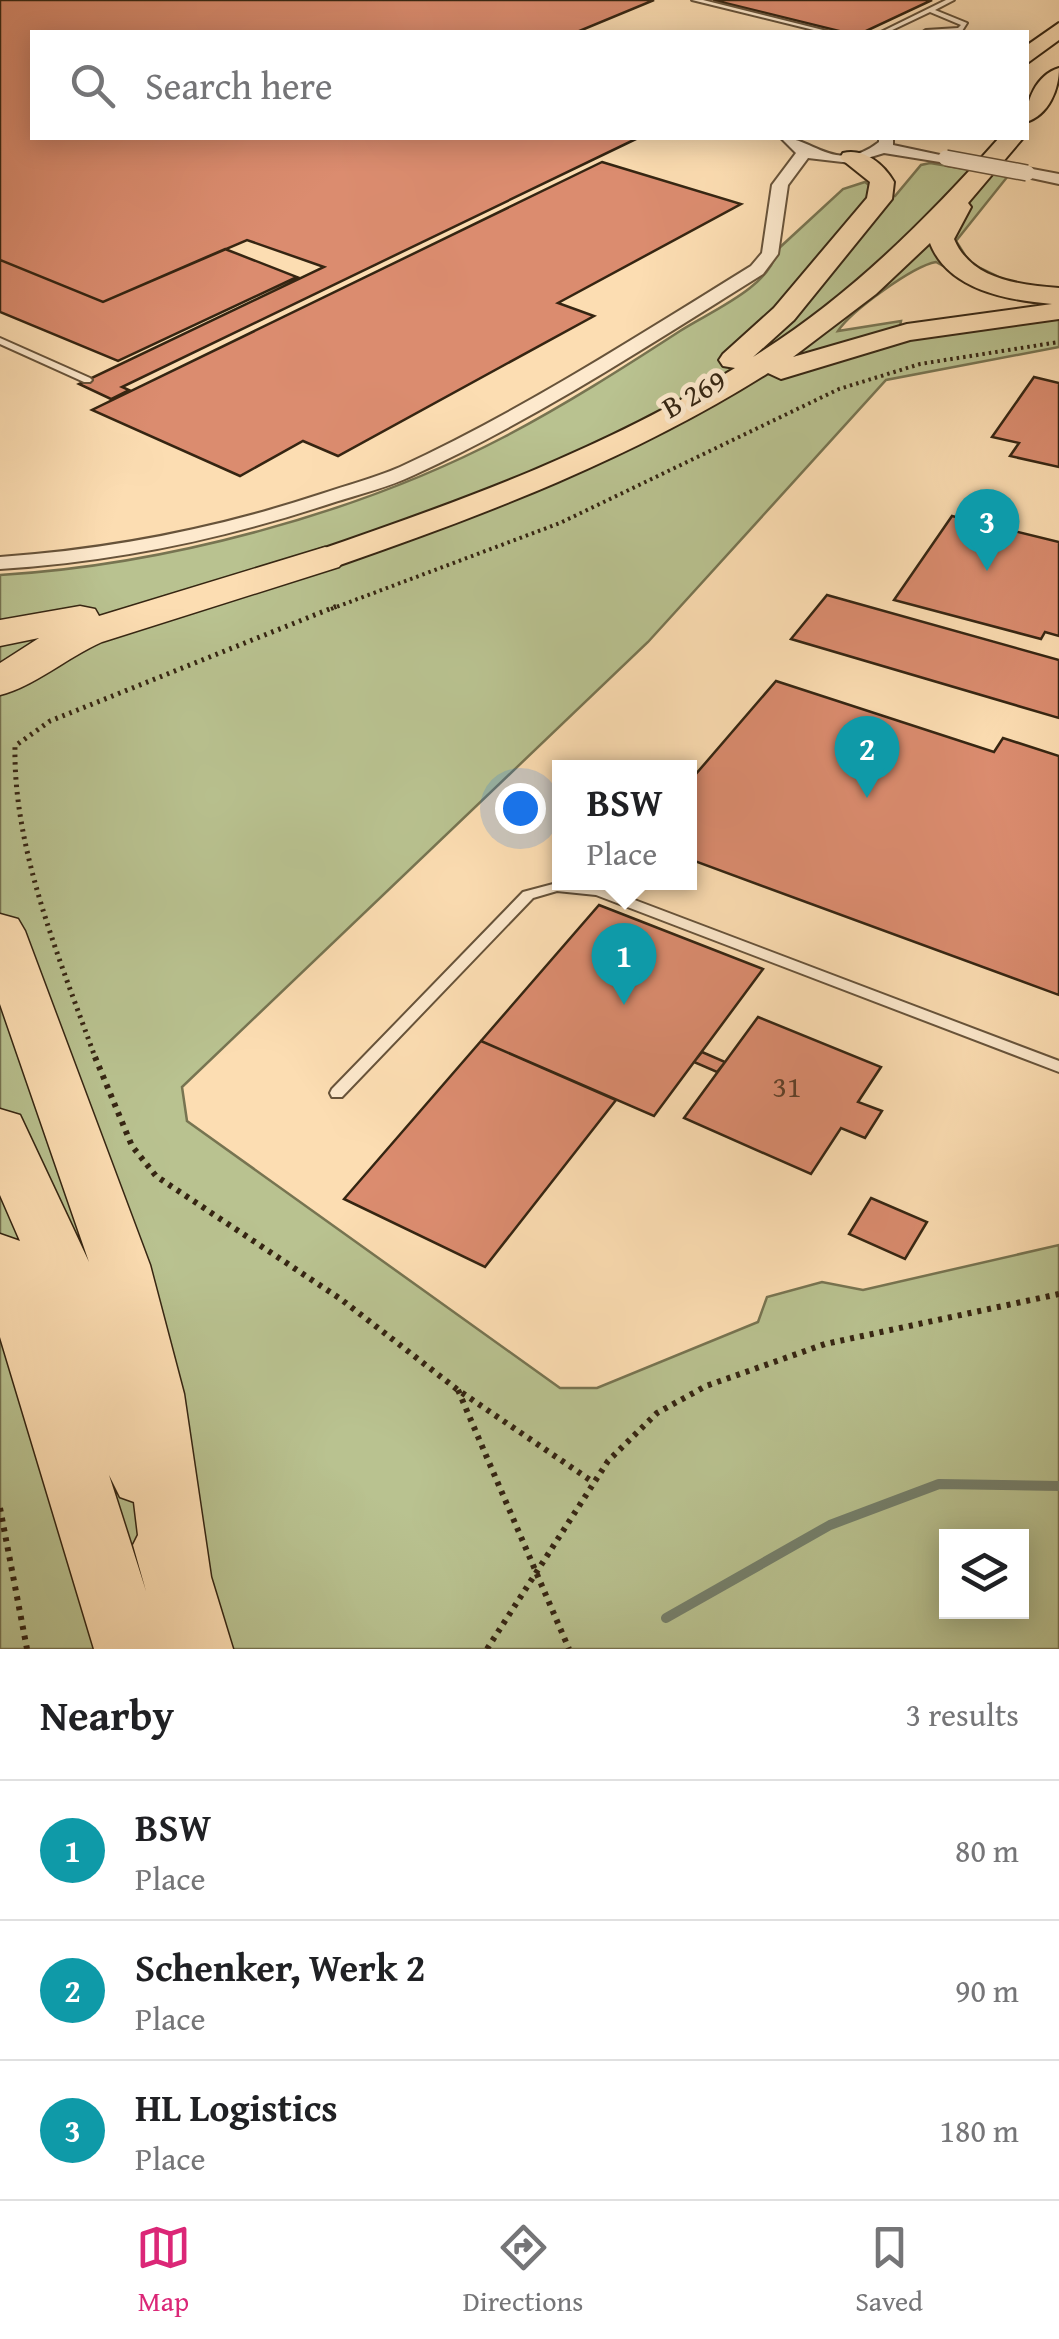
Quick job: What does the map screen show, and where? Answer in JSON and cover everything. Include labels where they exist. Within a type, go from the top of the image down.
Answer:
[{"type":"highway","points":[[0,610],[176,583],[322,554]]},
{"type":"highway","points":[[0,624],[163,592],[322,554]]},
{"type":"highway","points":[[0,633],[184,596],[322,554]]},
{"type":"highway","points":[[0,682],[50,648],[322,554]]},
{"type":"highway","points":[[0,930],[120,1265],[152,1394],[178,1576]]},
{"type":"highway","points":[[0,1130],[102,1358],[178,1576],[198,1649]]},
{"type":"highway","points":[[0,1258],[47,1378],[129,1649]]},
{"type":"main road","points":[[1029,55],[1059,29]]},
{"type":"main road","points":[[1029,112],[1055,81]]},
{"type":"main road","name":"B 269","points":[[322,554],[626,436],[747,364],[830,307],[950,202],[1007,140]]},
{"type":"main road","points":[[1008,140],[960,204],[941,240],[953,262],[1000,287],[1059,296]]},
{"type":"main road","points":[[626,436],[761,338],[867,215],[883,190],[882,182],[852,158]]},
{"type":"main road","points":[[626,436],[711,397],[798,342],[862,293],[960,204]]},
{"type":"main road","points":[[626,436],[845,348],[920,330],[1059,312]]},
{"type":"street","points":[[791,140],[806,152],[852,158],[885,143],[1059,179]]},
{"type":"street","points":[[0,563],[90,557],[224,530],[362,488],[470,442],[758,270],[770,254],[780,185],[806,152]]},
{"type":"lane","points":[[695,0],[820,30]]},
{"type":"lane","points":[[888,30],[951,0]]},
{"type":"lane","points":[[930,10],[965,24],[960,30]]},
{"type":"lane","points":[[0,342],[87,380]]},
{"type":"lane","points":[[337,1093],[528,895],[552,888]]},
{"type":"lane","points":[[590,890],[1059,1067]]},
{"type":"path","points":[[593,1482],[458,1390],[342,1300],[156,1176],[132,1149],[70,986],[13,789],[15,746],[50,721],[385,587],[560,523],[839,389],[920,364],[1059,342]]},
{"type":"path","points":[[487,1649],[537,1577],[593,1482],[622,1444],[656,1413],[762,1365],[922,1322],[1059,1294]]},
{"type":"path","points":[[458,1390],[569,1649]]},
{"type":"path","points":[[0,1508],[27,1649]]},
{"type":"green space","points":[[930,163],[1008,176],[956,241],[970,263],[1007,281],[976,284],[936,262],[883,290],[838,331],[901,321],[897,341],[1059,317],[1059,347],[886,380],[648,642],[182,1087],[187,1121],[560,1388],[597,1388],[758,1322],[767,1297],[822,1282],[863,1290],[1059,1245],[1059,1649],[0,1649],[0,575],[128,560],[259,531],[386,490],[447,465],[549,412],[737,297],[763,276],[777,250],[843,189],[865,182],[869,185],[867,197],[895,196],[921,165]]},
{"type":"building","points":[[0,0],[654,0],[582,30],[30,30],[30,140],[634,140],[122,387],[129,390],[111,399],[79,384],[324,267],[247,240],[103,302],[0,260]]},
{"type":"building","points":[[713,0],[932,0],[868,30],[835,30]]},
{"type":"building","points":[[602,162],[741,204],[558,303],[594,316],[338,456],[303,441],[240,476],[92,410]]},
{"type":"building","points":[[225,249],[297,277],[118,361],[0,312],[0,260],[103,302]]},
{"type":"building","points":[[1034,377],[1059,383],[1059,467],[1010,456],[1019,443],[992,437]]},
{"type":"building","points":[[952,516],[1059,542],[1059,636],[1045,632],[1041,639],[894,600]]},
{"type":"building","points":[[827,595],[1059,660],[1059,718],[791,639]]},
{"type":"building","points":[[776,681],[994,752],[1003,738],[1059,756],[1059,995],[697,862],[697,773]]},
{"type":"building","points":[[599,905],[763,969],[654,1116],[481,1041]]},
{"type":"building","points":[[758,1017],[881,1067],[858,1102],[882,1111],[865,1138],[841,1128],[811,1174],[684,1118]]},
{"type":"building","points":[[481,1041],[616,1100],[485,1267],[344,1199]]},
{"type":"building","points":[[702,1052],[725,1062],[717,1072],[694,1062]]},
{"type":"building","points":[[871,1198],[927,1222],[905,1259],[849,1234]]},
{"type":"waterway","points":[[666,1618],[830,1525],[939,1484],[1059,1486]]},
{"type":"place","name":"HL Logistics","points":[[987,571]]},
{"type":"place","name":"Schenker, Werk 2","points":[[867,798]]},
{"type":"place","name":"BSW","points":[[624,1005]]}]
